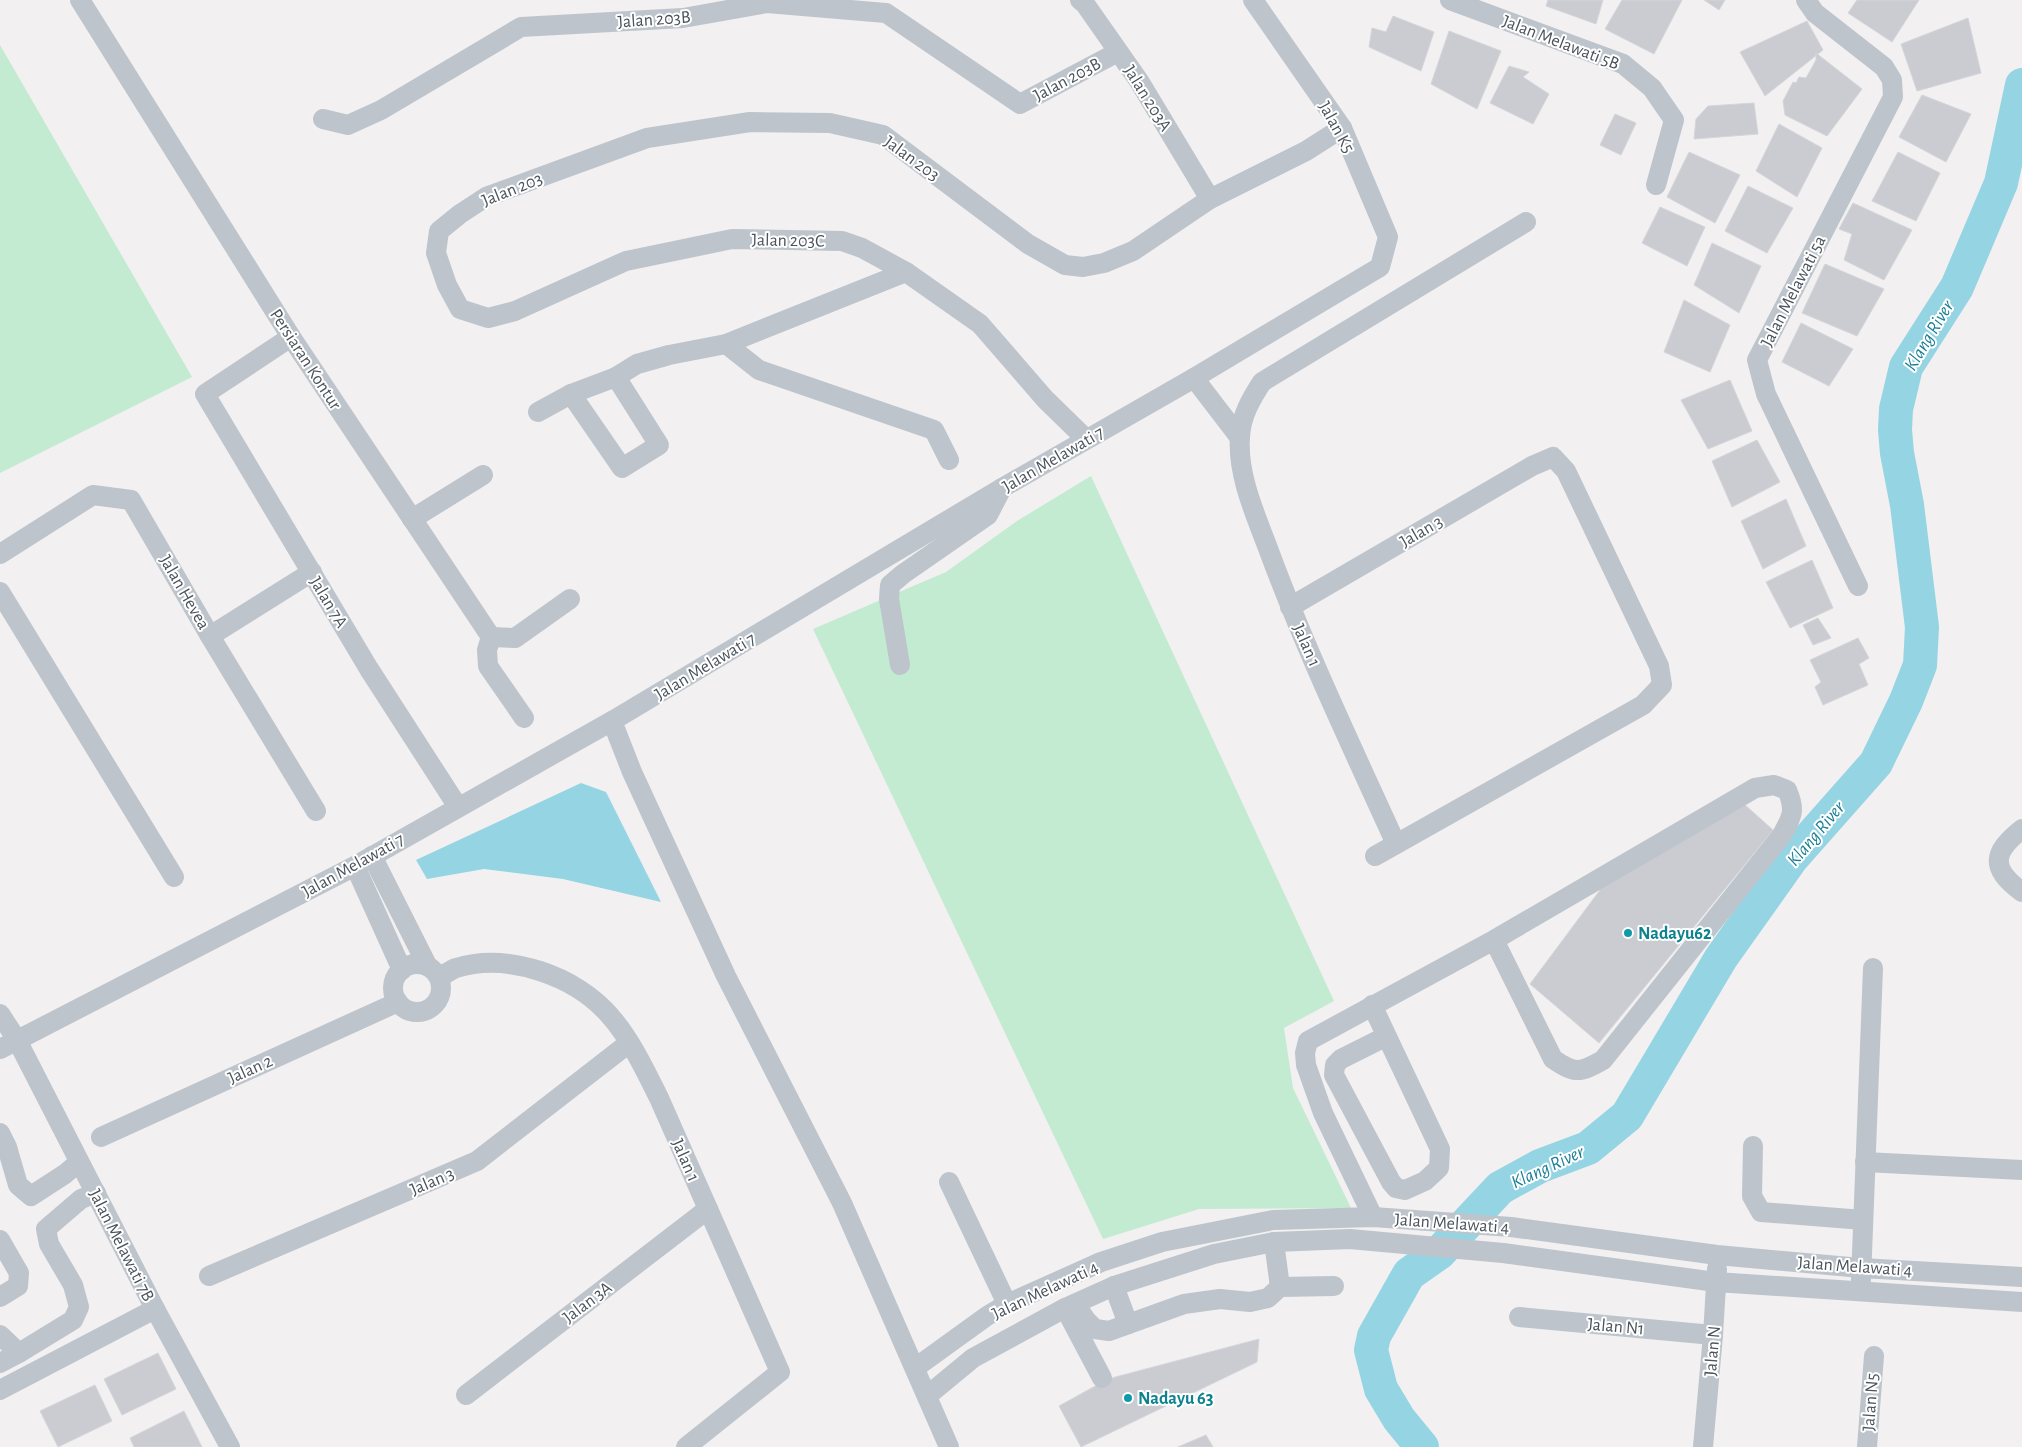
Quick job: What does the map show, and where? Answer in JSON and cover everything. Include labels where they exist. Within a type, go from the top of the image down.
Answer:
[{"type":"street","name":"Persiaran Kontur","points":[[80,0],[291,338],[491,637]]},
{"type":"street","name":"Jalan 203A","points":[[1080,0],[1085,4],[1139,81],[1210,199]]},
{"type":"street","name":"Jalan K5","points":[[1253,0],[1342,128],[1388,237],[1380,267]]},
{"type":"street","name":"Jalan Melawati 5B","points":[[1450,0],[1623,64],[1652,88],[1674,120],[1656,185]]},
{"type":"street","name":"Jalan Melawati 5a","points":[[1806,0],[1815,13],[1884,67],[1892,80],[1894,97],[1757,360],[1766,394],[1858,586]]},
{"type":"street","name":"Jalan 203B","points":[[323,119],[348,125],[381,110],[521,27],[684,18],[767,3],[886,12],[1020,104],[1118,52]]},
{"type":"street","name":"Jalan 203","points":[[447,285],[436,253],[439,231],[460,214],[486,197],[647,138],[750,122],[830,123],[883,135],[1028,244],[1065,265],[1082,267],[1104,263],[1133,251],[1210,199],[1306,151],[1342,128]]},
{"type":"street","points":[[1240,438],[1248,404],[1262,382],[1526,222]]},
{"type":"street","name":"Jalan 203C","points":[[447,285],[460,309],[488,318],[515,311],[626,260],[732,239],[842,241],[862,248],[906,272],[980,324],[1045,399],[1086,439]]},
{"type":"street","name":"Jalan Melawati 7","points":[[9,1045],[354,866],[612,721],[1002,488],[1194,378],[1380,267]]},
{"type":"street","points":[[538,412],[571,394],[616,377],[637,364],[669,354],[726,344],[906,272]]},
{"type":"street","name":"Jalan 7A","points":[[291,338],[205,394],[369,669],[458,807]]},
{"type":"street","points":[[726,344],[759,370],[934,430],[948,460]]},
{"type":"street","points":[[571,394],[622,468],[659,445],[616,377]]},
{"type":"street","points":[[1194,378],[1240,438]]},
{"type":"street","name":"Jalan 1","points":[[1240,438],[1248,496],[1290,607],[1396,844]]},
{"type":"street","name":"Jalan 3","points":[[1290,607],[1532,466],[1553,457],[1566,471],[1660,666],[1662,685],[1643,705],[1396,844]]},
{"type":"street","points":[[412,520],[483,475]]},
{"type":"street","points":[[900,665],[889,599],[890,585],[988,515],[1002,488]]},
{"type":"street","name":"Jalan Hevea","points":[[0,554],[93,495],[131,500],[210,636],[316,811]]},
{"type":"street","points":[[210,636],[312,572]]},
{"type":"street","points":[[0,592],[174,877]]},
{"type":"street","points":[[524,718],[488,666],[486,650],[491,637],[515,638],[570,599]]},
{"type":"street","points":[[612,721],[632,772],[726,976],[842,1203],[948,1447]]},
{"type":"street","points":[[1373,1217],[1322,1113],[1306,1064],[1305,1053],[1308,1041],[1494,940],[1755,788],[1774,785],[1787,790],[1792,802],[1792,816],[1782,835],[1602,1060],[1585,1070],[1568,1069],[1553,1059],[1494,940]]},
{"type":"street","points":[[2022,830],[2004,844],[2000,850],[1999,861],[2004,877],[2022,892]]},
{"type":"street","points":[[1375,856],[1396,844]]},
{"type":"street","points":[[372,856],[433,971],[441,991],[435,1004],[430,1008],[416,1012],[409,1010],[398,1002],[393,988],[394,981],[402,970],[410,965],[418,964],[433,971]]},
{"type":"street","points":[[354,866],[402,970]]},
{"type":"street","name":"Jalan 1","points":[[433,971],[494,962],[541,970],[586,992],[611,1017],[640,1060],[659,1098],[780,1372],[686,1447]]},
{"type":"street","points":[[1860,1292],[1873,968]]},
{"type":"street","name":"Jalan 2","points":[[101,1137],[398,1002]]},
{"type":"street","points":[[1372,1006],[1385,1037],[1440,1149],[1439,1168],[1425,1181],[1405,1190],[1396,1188],[1391,1182],[1334,1075],[1335,1065],[1341,1059],[1385,1037]]},
{"type":"street","name":"Jalan Melawati 7B","points":[[0,1014],[9,1045],[79,1162],[155,1309],[230,1447]]},
{"type":"street","name":"Jalan 3","points":[[209,1276],[477,1161],[629,1043]]},
{"type":"street","points":[[0,1134],[18,1185],[31,1196],[65,1174],[79,1162]]},
{"type":"street","points":[[1753,1146],[1752,1196],[1761,1212],[1863,1220]]},
{"type":"street","points":[[1865,1162],[2022,1170]]},
{"type":"street","points":[[949,1182],[1007,1304]]},
{"type":"street","points":[[0,1363],[73,1320],[79,1307],[73,1285],[49,1244],[46,1230],[81,1199],[96,1193]]},
{"type":"street","name":"Jalan 3A","points":[[466,1394],[708,1209]]},
{"type":"street","name":"Jalan Melawati 4","points":[[915,1368],[987,1316],[1007,1304],[1101,1262],[1162,1242],[1273,1220],[1373,1217],[1511,1227],[1717,1255],[1861,1268],[2022,1277]]},
{"type":"street","name":"Jalan Melawati 4","points":[[927,1396],[973,1358],[1070,1306],[1114,1286],[1214,1254],[1274,1242],[1350,1239],[1504,1254],[1716,1282],[2022,1302]]},
{"type":"street","points":[[0,1240],[19,1272],[18,1286],[0,1296]]},
{"type":"street","points":[[1274,1242],[1280,1287]]},
{"type":"street","name":"Jalan N","points":[[1703,1447],[1713,1335],[1717,1255]]},
{"type":"street","points":[[1114,1286],[1128,1324]]},
{"type":"street","points":[[1070,1306],[1095,1329],[1109,1331],[1184,1304],[1220,1299],[1250,1302],[1268,1298],[1280,1287],[1334,1286]]},
{"type":"street","points":[[1070,1306],[1102,1378]]},
{"type":"street","points":[[0,1390],[155,1309]]},
{"type":"street","name":"Jalan N1","points":[[1519,1317],[1713,1335]]},
{"type":"street","points":[[0,1335],[19,1353]]},
{"type":"street","name":"Jalan N5","points":[[1867,1447],[1874,1356]]},
{"type":"green space","points":[[0,45],[192,377],[0,473]]},
{"type":"green space","points":[[1091,476],[1334,1001],[1284,1028],[1293,1088],[1351,1208],[1199,1209],[1103,1239],[813,629],[946,572],[1017,521]]},
{"type":"water","points":[[581,783],[606,792],[661,902],[563,879],[484,869],[427,879],[416,860]]},
{"type":"building","points":[[1548,0],[1603,0],[1596,24],[1546,6]]},
{"type":"building","points":[[1622,0],[1682,0],[1654,54],[1605,29]]},
{"type":"building","points":[[1704,0],[1725,0],[1719,10]]},
{"type":"building","points":[[1857,0],[1919,0],[1892,42],[1848,13]]},
{"type":"building","points":[[1393,16],[1434,32],[1421,71],[1369,47],[1372,28],[1386,32]]},
{"type":"building","points":[[1968,18],[1981,73],[1917,91],[1901,44]]},
{"type":"building","points":[[1807,21],[1823,50],[1765,96],[1740,52]]},
{"type":"building","points":[[1449,31],[1501,51],[1477,109],[1431,84]]},
{"type":"building","points":[[1816,53],[1862,89],[1827,136],[1785,115],[1783,101],[1793,82],[1796,83],[1799,77],[1806,78],[1816,60]]},
{"type":"building","points":[[1509,66],[1529,72],[1523,77],[1549,94],[1533,124],[1490,103]]},
{"type":"building","points":[[1922,95],[1971,114],[1946,162],[1899,137]]},
{"type":"building","points":[[1754,103],[1758,134],[1694,139],[1696,119],[1708,106]]},
{"type":"building","points":[[1615,114],[1636,123],[1621,155],[1600,145]]},
{"type":"building","points":[[1779,124],[1822,148],[1797,197],[1756,171]]},
{"type":"building","points":[[1689,152],[1740,175],[1715,223],[1667,197]]},
{"type":"building","points":[[1898,152],[1940,173],[1916,221],[1872,201]]},
{"type":"building","points":[[1748,186],[1793,208],[1767,253],[1725,231]]},
{"type":"building","points":[[1853,203],[1912,230],[1884,280],[1844,260],[1852,234],[1839,229]]},
{"type":"building","points":[[1660,207],[1705,227],[1687,266],[1642,243]]},
{"type":"building","points":[[1712,243],[1761,266],[1739,313],[1694,285]]},
{"type":"building","points":[[1825,264],[1884,289],[1857,336],[1802,313]]},
{"type":"building","points":[[1684,300],[1730,325],[1710,372],[1664,352]]},
{"type":"building","points":[[1801,323],[1853,349],[1829,386],[1782,362]]},
{"type":"building","points":[[1730,380],[1752,431],[1708,449],[1681,400]]},
{"type":"building","points":[[1757,440],[1780,482],[1732,507],[1712,461]]},
{"type":"building","points":[[1786,499],[1806,546],[1763,569],[1741,521]]},
{"type":"building","points":[[1812,560],[1833,608],[1790,628],[1766,582]]},
{"type":"building","points":[[1818,618],[1831,638],[1813,645],[1803,625]]},
{"type":"building","points":[[1858,638],[1869,658],[1859,664],[1868,685],[1823,705],[1815,687],[1821,682],[1810,660]]},
{"type":"building","name":"Nadayu62","points":[[1744,804],[1773,830],[1599,1043],[1530,984],[1606,882]]},
{"type":"building","name":"Nadayu 63","points":[[1259,1339],[1257,1362],[1081,1447],[1059,1406],[1108,1379]]},
{"type":"building","points":[[158,1353],[176,1389],[122,1415],[104,1379]]},
{"type":"building","points":[[95,1385],[112,1421],[58,1447],[40,1411]]},
{"type":"building","points":[[184,1411],[202,1447],[134,1447],[130,1438]]},
{"type":"building","points":[[1206,1435],[1213,1447],[1178,1447]]},
{"type":"waterway","name":"Klang River","points":[[1422,1447],[1399,1419],[1381,1389],[1371,1350],[1374,1336],[1409,1274],[1439,1253],[1500,1188],[1540,1166],[1588,1148],[1627,1116],[1721,958],[1792,858],[1876,763],[1906,701],[1920,665],[1922,627],[1907,505],[1897,453],[1896,409],[1906,367],[1957,287],[2001,183],[2022,85]]},
{"type":"place","name":"Nadayu62","points":[[1628,933]]},
{"type":"place","name":"Nadayu 63","points":[[1128,1398]]}]
